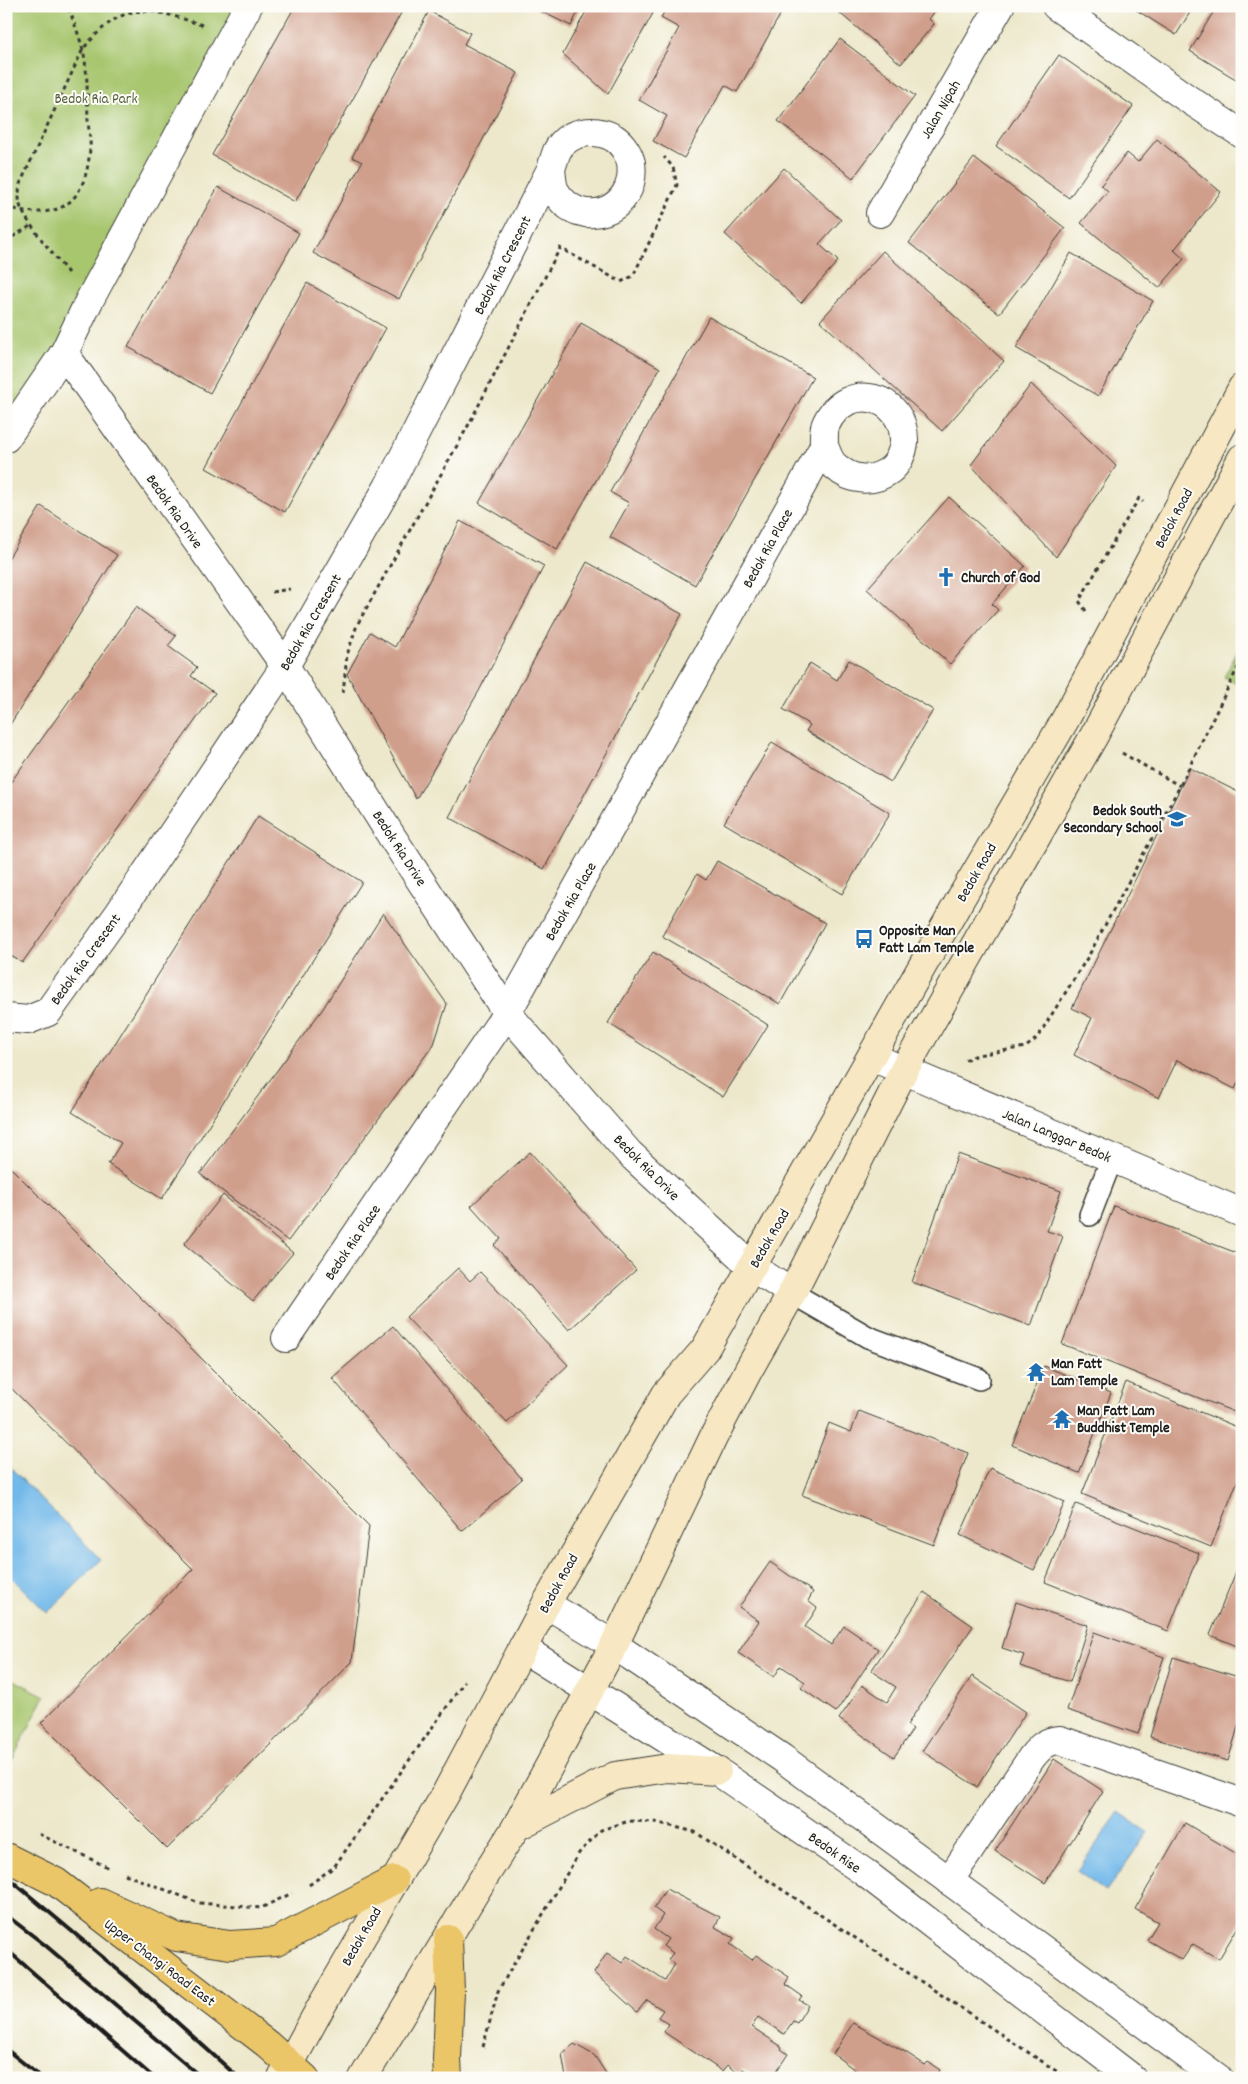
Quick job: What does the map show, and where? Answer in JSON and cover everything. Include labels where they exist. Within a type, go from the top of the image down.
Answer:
[{"type":"main road","name":"Bedok Road","points":[[292,2073],[394,1880],[445,1795],[546,1604],[666,1394],[705,1349],[752,1268],[961,898],[1065,720],[1242,388]]},
{"type":"main road","points":[[363,2078],[516,1827],[590,1691],[714,1436],[749,1369],[915,1075],[1242,458]]},
{"type":"main road","points":[[516,1827],[615,1776],[668,1768],[717,1771]]},
{"type":"main road","name":"Upper Changi Road East","points":[[6,1857],[56,1882],[292,2073]]},
{"type":"main road","points":[[56,1882],[176,1937],[230,1945],[276,1942],[330,1916],[394,1880]]},
{"type":"main road","points":[[448,1939],[450,1991],[448,2078]]},
{"type":"street","points":[[6,438],[64,353],[89,302],[248,6]]},
{"type":"street","name":"Jalan Nipah","points":[[880,213],[1000,6]]},
{"type":"street","points":[[1056,6],[1242,134]]},
{"type":"street","name":"Bedok Ria Crescent","points":[[7,1020],[28,1020],[48,1012],[117,916],[286,666],[388,487],[551,169]]},
{"type":"street","name":"Bedok Ria Drive","points":[[64,353],[286,666],[392,837],[507,1012],[629,1153],[752,1268],[792,1293]]},
{"type":"street","name":"Bedok Ria Place","points":[[286,1338],[507,1012],[824,446]]},
{"type":"street","name":"Jalan Langgar Bedok","points":[[872,1057],[1242,1213]]},
{"type":"street","points":[[546,1604],[614,1645],[782,1758],[1218,2078]]},
{"type":"street","name":"Bedok Rise","points":[[522,1648],[717,1771],[864,1872],[1132,2078]]},
{"type":"street","points":[[949,1881],[1032,1757],[1040,1746],[1049,1741],[1060,1740],[1242,1803]]},
{"type":"lane","points":[[1090,1215],[1112,1158]]},
{"type":"lane","points":[[792,1293],[868,1337],[979,1379]]},
{"type":"path","points":[[6,10],[8,6]]},
{"type":"path","points":[[6,207],[23,212],[51,212],[70,203],[85,182],[90,147],[88,87],[83,49],[68,6]]},
{"type":"path","points":[[89,302],[23,212],[19,196],[20,184],[83,49],[97,32],[132,10],[152,10],[169,14],[234,35]]},
{"type":"path","points":[[344,693],[347,655],[357,625],[469,424],[560,248],[621,282],[633,276],[677,185],[673,167],[662,155]]},
{"type":"path","points":[[6,241],[32,225]]},
{"type":"path","points":[[915,1075],[977,1055],[1026,1047],[1037,1038],[1089,955],[1180,786],[1242,659]]},
{"type":"path","points":[[1119,752],[1180,786]]},
{"type":"path","points":[[304,1888],[334,1867],[469,1676]]},
{"type":"path","points":[[483,2049],[498,1991],[579,1854],[601,1830],[629,1821],[655,1822],[695,1832],[1067,2078]]},
{"type":"path","points":[[37,1834],[108,1868],[199,1903],[261,1908],[296,1892]]},
{"type":"green space","name":"Bedok Ria Park","points":[[6,6],[248,6],[19,418],[6,408]]},
{"type":"green space","points":[[1242,643],[1242,687],[1224,677]]},
{"type":"green space","points":[[6,1676],[45,1696],[6,1772]]},
{"type":"water","points":[[6,1463],[101,1560],[47,1613],[6,1572]]},
{"type":"water","points":[[1119,1812],[1148,1832],[1106,1892],[1077,1871]]},
{"type":"building","points":[[295,6],[405,6],[295,202],[212,155]]},
{"type":"building","points":[[530,6],[581,6],[571,26]]},
{"type":"building","points":[[589,6],[657,6],[608,94],[563,54]]},
{"type":"building","points":[[667,6],[785,6],[737,92],[725,85],[684,158],[653,141],[667,116],[639,100],[679,28],[661,18]]},
{"type":"building","points":[[831,6],[939,6],[929,19],[934,24],[901,64]]},
{"type":"building","points":[[1130,6],[1194,6],[1176,35]]},
{"type":"building","points":[[1217,6],[1242,6],[1242,83],[1190,51]]},
{"type":"building","points":[[429,11],[470,33],[464,44],[518,73],[399,299],[313,253],[362,162],[352,157]]},
{"type":"building","points":[[840,39],[915,96],[853,178],[778,121]]},
{"type":"building","points":[[1059,55],[1133,106],[1069,198],[996,146]]},
{"type":"building","points":[[1157,139],[1221,192],[1174,250],[1184,259],[1159,288],[1081,223],[1108,191],[1101,185],[1127,153],[1138,162]]},
{"type":"building","points":[[974,158],[1065,228],[999,314],[909,243]]},
{"type":"building","points":[[784,168],[841,220],[819,244],[838,261],[801,303],[725,234]]},
{"type":"building","points":[[218,187],[299,233],[210,393],[128,347]]},
{"type":"building","points":[[883,251],[1004,361],[942,431],[820,321]]},
{"type":"building","points":[[1071,253],[1153,301],[1098,396],[1016,348]]},
{"type":"building","points":[[307,283],[386,328],[285,512],[206,468]]},
{"type":"building","points":[[709,317],[813,377],[695,585],[610,537],[629,503],[610,492]]},
{"type":"building","points":[[581,323],[660,368],[557,549],[479,503]]},
{"type":"building","points":[[1031,384],[1116,466],[1056,557],[971,465]]},
{"type":"building","name":"Church of God","points":[[949,497],[1025,566],[992,604],[998,610],[950,664],[867,589]]},
{"type":"building","points":[[41,506],[117,555],[6,731],[6,562]]},
{"type":"building","points":[[460,521],[544,566],[479,691],[416,799],[347,674],[370,632],[395,647]]},
{"type":"building","points":[[587,562],[682,614],[544,869],[449,817]]},
{"type":"building","points":[[136,607],[176,636],[168,646],[197,667],[191,676],[215,693],[22,963],[6,952],[6,789]]},
{"type":"building","points":[[849,660],[933,710],[891,782],[806,731],[810,725],[783,709],[810,663],[837,680]]},
{"type":"building","points":[[772,742],[890,813],[842,894],[724,823]]},
{"type":"building","points":[[1190,768],[1242,794],[1242,1074],[1235,1089],[1177,1060],[1159,1098],[1074,1055],[1092,1018],[1072,1008]]},
{"type":"building","points":[[258,816],[362,882],[162,1199],[108,1164],[121,1143],[72,1112]]},
{"type":"building","points":[[717,861],[825,923],[780,1004],[662,936],[697,874],[706,880]]},
{"type":"building","points":[[383,913],[447,1004],[434,1044],[288,1241],[200,1174],[322,1010]]},
{"type":"building","points":[[653,952],[768,1025],[723,1097],[608,1023]]},
{"type":"building","points":[[530,1152],[636,1270],[569,1330],[494,1245],[501,1239],[471,1206]]},
{"type":"building","points":[[958,1154],[1061,1191],[1047,1231],[1063,1236],[1031,1326],[912,1282]]},
{"type":"building","points":[[6,1169],[12,1169],[369,1526],[352,1662],[167,1849],[41,1723],[193,1569],[6,1383]]},
{"type":"building","points":[[223,1195],[293,1253],[253,1301],[184,1244]]},
{"type":"building","points":[[1114,1206],[1242,1255],[1242,1268],[1238,1277],[1242,1279],[1242,1415],[1062,1344]]},
{"type":"building","points":[[458,1268],[470,1281],[480,1272],[568,1365],[507,1423],[406,1317]]},
{"type":"building","points":[[393,1326],[522,1479],[462,1531],[332,1378]]},
{"type":"building","name":"Man Fatt Lam Buddhist Temple","points":[[1044,1366],[1111,1393],[1079,1473],[1012,1445]]},
{"type":"building","points":[[1126,1382],[1242,1429],[1242,1470],[1211,1547],[1082,1494]]},
{"type":"building","points":[[859,1411],[968,1453],[934,1545],[802,1495],[829,1423],[851,1432]]},
{"type":"building","points":[[990,1468],[1065,1502],[1034,1570],[960,1535]]},
{"type":"building","points":[[1076,1504],[1199,1553],[1168,1631],[1045,1582]]},
{"type":"building","points":[[1242,1557],[1242,1648],[1210,1635]]},
{"type":"building","points":[[770,1562],[813,1592],[808,1601],[817,1608],[805,1627],[831,1645],[844,1626],[878,1649],[836,1712],[801,1688],[805,1682],[781,1666],[774,1677],[738,1653],[759,1621],[739,1607]]},
{"type":"building","points":[[924,1592],[973,1626],[907,1725],[913,1729],[894,1757],[839,1719],[862,1685],[887,1702],[896,1687],[871,1671]]},
{"type":"building","points":[[1016,1602],[1088,1625],[1070,1682],[1020,1666],[1024,1655],[1002,1648]]},
{"type":"building","points":[[1094,1632],[1164,1657],[1138,1734],[1067,1710]]},
{"type":"building","points":[[1173,1657],[1242,1678],[1242,1713],[1228,1761],[1150,1737]]},
{"type":"building","points":[[972,1676],[1026,1712],[977,1787],[922,1751]]},
{"type":"building","points":[[1054,1759],[1103,1791],[1045,1883],[995,1851]]},
{"type":"building","points":[[1185,1823],[1242,1857],[1242,1920],[1219,1959],[1193,1944],[1182,1960],[1147,1940],[1158,1922],[1135,1909]]},
{"type":"building","points":[[666,1889],[720,1917],[715,1927],[734,1938],[730,1944],[752,1960],[756,1955],[789,1977],[785,1984],[802,1996],[799,2000],[808,2005],[797,2023],[793,2021],[784,2034],[758,2017],[752,2027],[782,2047],[781,2049],[788,2054],[772,2078],[763,2078],[758,2074],[756,2077],[743,2069],[739,2074],[727,2065],[722,2071],[664,2032],[669,2024],[658,2017],[663,2010],[647,2000],[637,2012],[594,1973],[607,1953],[622,1963],[627,1956],[665,1981],[675,1964],[668,1960],[673,1953],[663,1946],[668,1939],[654,1929],[663,1915],[654,1908]]},
{"type":"building","points":[[853,2023],[925,2065],[928,2062],[940,2070],[936,2076],[938,2078],[854,2078],[858,2072],[833,2054]]},
{"type":"building","points":[[574,2044],[594,2055],[609,2078],[566,2078],[562,2054]]},
{"type":"railway","points":[[6,1876],[130,1980],[239,2078]]},
{"type":"railway","points":[[6,1915],[45,1945],[202,2078]]},
{"type":"railway","points":[[6,1949],[154,2078]]},
{"type":"railway","points":[[6,2049],[42,2078]]},
{"type":"place","name":"Church of God","points":[[946,577]]},
{"type":"place","name":"Bedok South Secondary School","points":[[1177,819]]},
{"type":"place","name":"Opposite Man Fatt Lam Temple","points":[[864,939]]},
{"type":"place","name":"Man Fatt Lam Temple","points":[[1036,1372]]},
{"type":"place","name":"Man Fatt Lam Buddhist Temple","points":[[1062,1419]]}]
